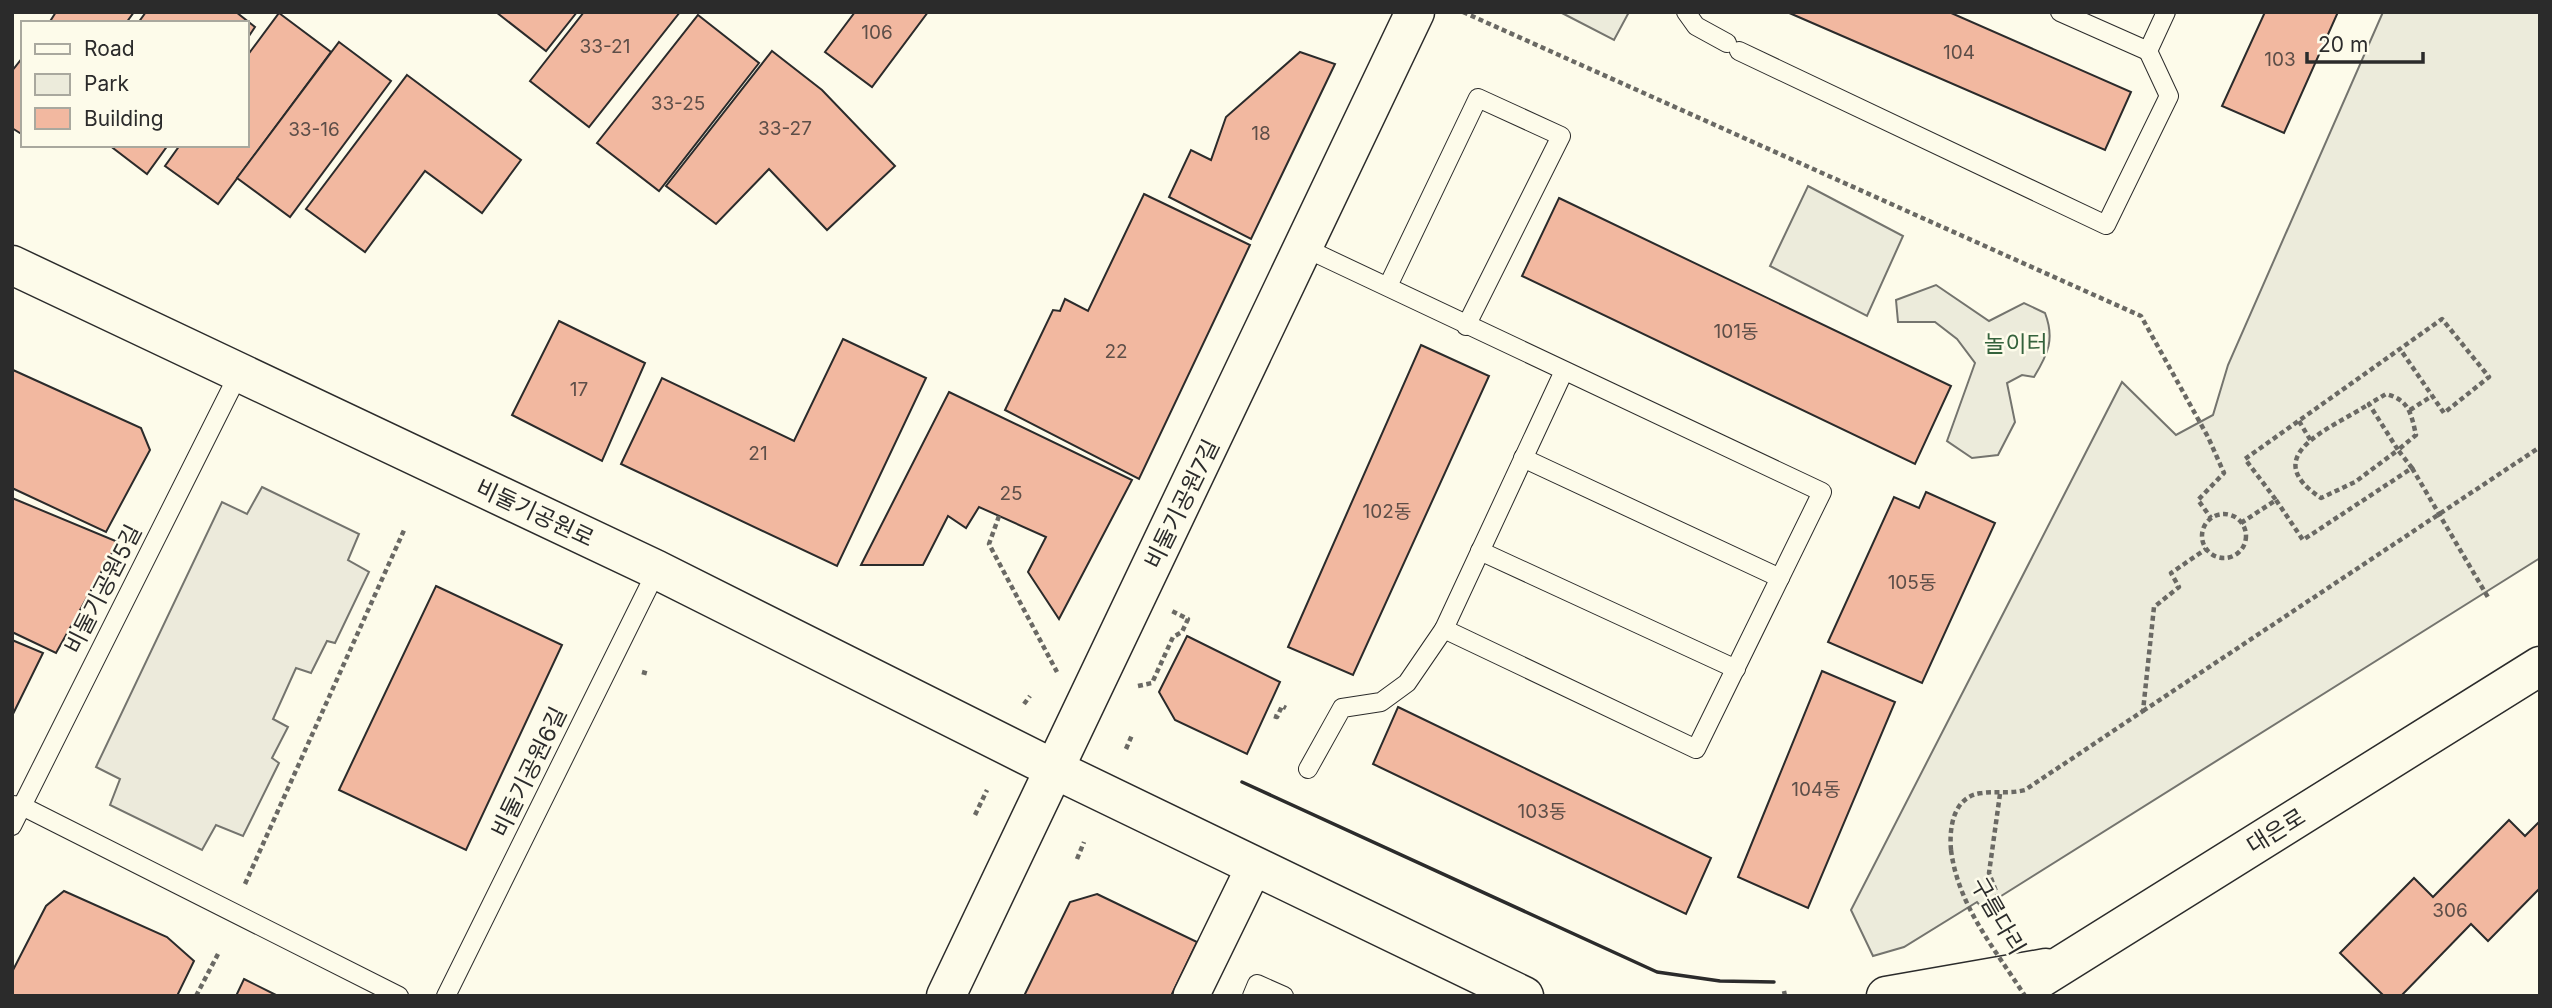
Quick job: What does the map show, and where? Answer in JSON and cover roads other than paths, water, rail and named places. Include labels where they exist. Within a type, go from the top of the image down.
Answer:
[{"type":"street","name":"비둘기공원7길","points":[[946,996],[1305,248],[1415,12]]},
{"type":"street","name":"비둘기공원로","points":[[12,265],[657,570],[1054,769],[1517,994],[1556,996]]},
{"type":"street","name":"대은로","points":[[2012,996],[2540,666]]},
{"type":"street","points":[[1191,996],[1254,867]]},
{"type":"street","points":[[1886,996],[2059,966]]},
{"type":"lane","points":[[1686,12],[1696,26],[1733,47],[2106,225],[2169,96],[2148,51],[2063,13]]},
{"type":"lane","points":[[2148,51],[2166,12]]},
{"type":"lane","points":[[1388,286],[1478,98],[1561,136],[1466,326]]},
{"type":"lane","points":[[1305,248],[1822,492],[1696,749],[1444,629]]},
{"type":"lane","points":[[1308,769],[1342,708],[1381,702],[1408,683],[1444,629],[1564,371]]},
{"type":"lane","name":"비둘기공원5길","points":[[12,826],[17,806],[239,373]]},
{"type":"lane","points":[[1523,458],[1780,578]]},
{"type":"lane","points":[[1480,551],[1736,669]]},
{"type":"lane","name":"비둘기공원6길","points":[[446,996],[657,570]]},
{"type":"lane","points":[[17,806],[399,996]]},
{"type":"lane","points":[[1252,996],[1257,984],[1284,996]]},
{"type":"park label","name":"놀이터","points":[[2016,344]]}]
